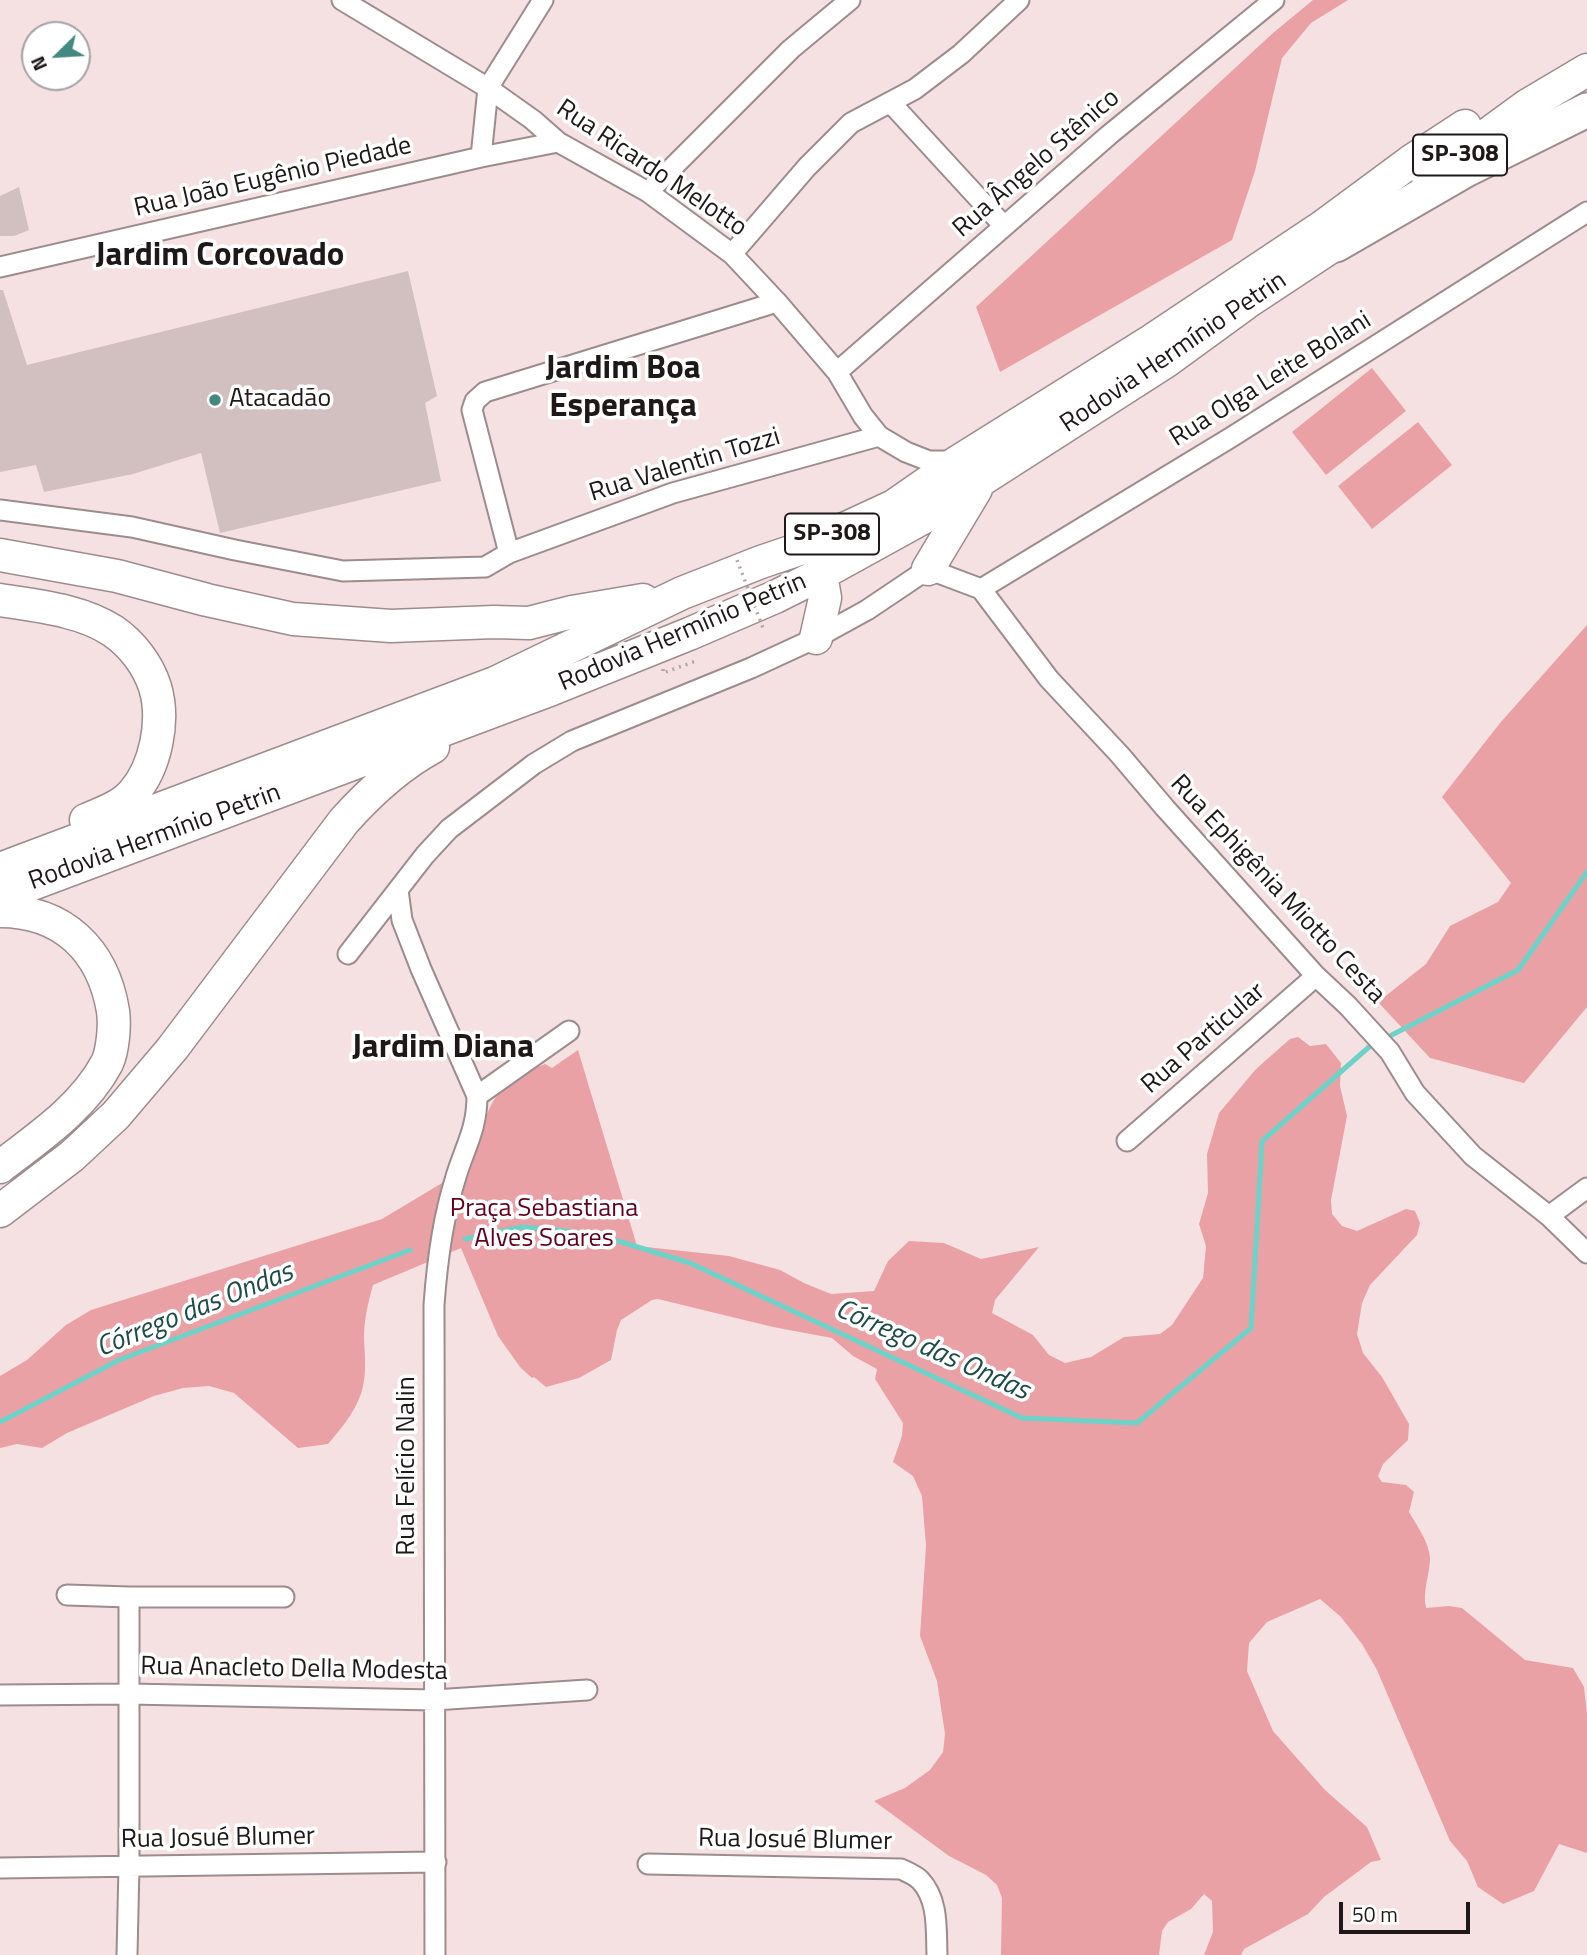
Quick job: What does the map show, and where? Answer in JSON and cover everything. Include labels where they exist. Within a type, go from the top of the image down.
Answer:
[{"type":"highway","points":[[1336,245],[1466,170],[1587,110]]},
{"type":"main road","name":"Rodovia Hermínio Petrin","points":[[0,896],[552,689],[689,635],[821,575],[957,499],[970,470],[1162,334],[1322,227],[1421,155],[1587,48]]},
{"type":"main road","name":"Rodovia Hermínio Petrin","points":[[0,869],[495,683],[682,593],[820,542],[970,470],[1165,362],[1246,303],[1336,245],[1528,105],[1587,70]]},
{"type":"main road","points":[[928,569],[970,470]]},
{"type":"main road","points":[[0,555],[117,576],[293,619],[391,626],[529,623],[572,612],[682,593]]},
{"type":"main road","points":[[816,638],[825,597],[821,575]]},
{"type":"main road","points":[[0,600],[85,617],[114,632],[129,645],[148,669],[159,711],[155,747],[147,772],[133,793],[118,805],[0,862]]},
{"type":"main road","points":[[0,1211],[72,1156],[116,1115],[172,1049],[344,821],[367,796],[409,760],[446,739],[552,689]]},
{"type":"main road","points":[[0,911],[46,918],[76,937],[96,960],[109,990],[115,1024],[108,1061],[89,1088],[64,1117],[0,1167]]},
{"type":"street","name":"Rua Ricardo Melotto","points":[[342,0],[488,88],[533,120],[558,142],[648,192],[733,254],[837,372],[863,416],[879,436],[906,452],[929,461],[970,470]]},
{"type":"street","points":[[481,158],[488,88],[543,0]]},
{"type":"street","points":[[648,192],[790,49],[850,0]]},
{"type":"street","points":[[733,254],[807,167],[851,123],[915,89],[961,54],[1019,0]]},
{"type":"street","name":"Rua Ângelo Stênico","points":[[837,372],[1109,135],[1274,0]]},
{"type":"street","points":[[890,102],[1004,226]]},
{"type":"street","name":"Rua João Eugênio Piedade","points":[[0,267],[558,142]]},
{"type":"street","name":"Rua Olga Leite Bolani","points":[[981,589],[1230,438],[1587,212]]},
{"type":"street","points":[[509,553],[472,410],[477,397],[777,302]]},
{"type":"street","name":"Rua Valentin Tozzi","points":[[0,510],[132,527],[343,570],[485,567],[509,553],[673,493],[879,436]]},
{"type":"street","points":[[348,954],[425,855],[449,830],[534,764],[572,741],[751,668],[816,638],[867,610],[928,569],[981,589]]},
{"type":"street","name":"Rua Ephigênia Miotto Cesta","points":[[981,589],[1049,679],[1316,976],[1390,1052],[1415,1093],[1473,1156],[1549,1216],[1587,1253]]},
{"type":"street","points":[[398,890],[402,920],[477,1096],[569,1031]]},
{"type":"street","name":"Rua Particular","points":[[1127,1141],[1316,976]]},
{"type":"street","name":"Rua Felício Nalin","points":[[435,1955],[434,1305],[445,1216],[455,1178],[470,1142],[477,1114],[477,1096]]},
{"type":"street","points":[[1549,1216],[1587,1188]]},
{"type":"street","points":[[67,1595],[284,1597]]},
{"type":"street","points":[[127,1955],[130,1866],[129,1597]]},
{"type":"street","name":"Rua Anacleto Della Modesta","points":[[0,1695],[129,1694],[435,1700],[587,1690]]},
{"type":"street","name":"Rua Josué Blumer","points":[[0,1868],[436,1862]]},
{"type":"street","name":"Rua Josué Blumer","points":[[648,1864],[901,1869],[919,1879],[930,1895],[936,1918],[937,1955]]},
{"type":"path","points":[[737,560],[763,628]]},
{"type":"green space","points":[[1313,0],[1348,0],[1311,23],[1282,58],[1255,171],[1232,240],[1000,372],[976,307],[1273,33]]},
{"type":"green space","points":[[1372,368],[1406,411],[1326,475],[1292,432]]},
{"type":"green space","points":[[1418,422],[1452,465],[1372,529],[1338,486]]},
{"type":"green space","points":[[1587,625],[1587,1007],[1524,1083],[1430,1058],[1378,1002],[1426,964],[1450,926],[1498,902],[1511,883],[1442,797],[1500,723]]},
{"type":"green space","name":"Praça Sebastiana Alves Soares","points":[[1298,1037],[1310,1046],[1326,1044],[1341,1063],[1340,1086],[1347,1116],[1331,1200],[1332,1214],[1342,1226],[1357,1231],[1406,1209],[1415,1211],[1420,1223],[1417,1235],[1370,1285],[1362,1303],[1357,1334],[1363,1353],[1382,1377],[1409,1424],[1408,1440],[1383,1464],[1378,1476],[1382,1482],[1406,1485],[1414,1492],[1409,1512],[1425,1540],[1430,1558],[1426,1608],[1462,1608],[1525,1660],[1573,1668],[1584,1687],[1587,1714],[1587,1853],[1559,1844],[1534,1891],[1503,1904],[1478,1887],[1467,1861],[1450,1841],[1377,1670],[1362,1644],[1341,1617],[1320,1599],[1267,1622],[1249,1643],[1247,1671],[1273,1731],[1325,1790],[1367,1827],[1381,1860],[1371,1862],[1324,1897],[1308,1914],[1244,1949],[1241,1955],[1204,1955],[1213,1932],[1212,1901],[1204,1894],[1191,1909],[1168,1922],[1162,1931],[1159,1955],[1001,1955],[1002,1898],[997,1885],[986,1875],[949,1856],[874,1801],[905,1788],[930,1770],[943,1752],[945,1734],[937,1681],[920,1636],[926,1546],[922,1496],[913,1476],[893,1462],[902,1436],[903,1423],[875,1379],[877,1369],[853,1356],[832,1338],[773,1327],[658,1299],[652,1300],[621,1320],[611,1360],[579,1378],[546,1387],[520,1367],[498,1336],[461,1248],[373,1285],[365,1325],[363,1387],[351,1414],[328,1444],[298,1448],[234,1393],[209,1386],[183,1388],[154,1396],[67,1433],[42,1448],[17,1444],[0,1448],[0,1376],[27,1360],[66,1325],[91,1310],[382,1219],[472,1165],[487,1114],[499,1092],[508,1083],[522,1073],[545,1064],[552,1068],[578,1050],[637,1246],[729,1256],[780,1270],[831,1294],[874,1291],[888,1261],[909,1241],[944,1243],[981,1259],[1039,1247],[995,1300],[992,1313],[1033,1335],[1049,1355],[1065,1363],[1091,1357],[1124,1337],[1160,1334],[1172,1325],[1203,1278],[1206,1246],[1199,1224],[1208,1193],[1207,1154],[1219,1113],[1256,1069],[1290,1039]]},
{"type":"building","points":[[19,187],[29,230],[14,236],[0,236],[0,196]]},
{"type":"building","name":"Atacadão","points":[[408,271],[437,396],[425,403],[441,481],[220,533],[201,453],[133,474],[44,492],[36,465],[0,472],[0,290],[3,290],[27,365]]},
{"type":"waterway","name":"Córrego das Ondas","points":[[1384,1039],[1518,970],[1587,872]]},
{"type":"waterway","name":"Córrego das Ondas","points":[[465,1239],[522,1227],[567,1231],[618,1241],[690,1263],[1022,1418],[1137,1423],[1251,1328],[1262,1141],[1375,1044]]},
{"type":"waterway","name":"Córrego das Ondas","points":[[0,1422],[119,1360],[410,1250]]},
{"type":"place","name":"Atacadão","points":[[215,400]]},
{"type":"district","name":"Jardim Corcovado","points":[[220,257]]},
{"type":"district","name":"Jardim Boa Esperança","points":[[623,389]]},
{"type":"district","name":"Jardim Diana","points":[[443,1049]]}]
